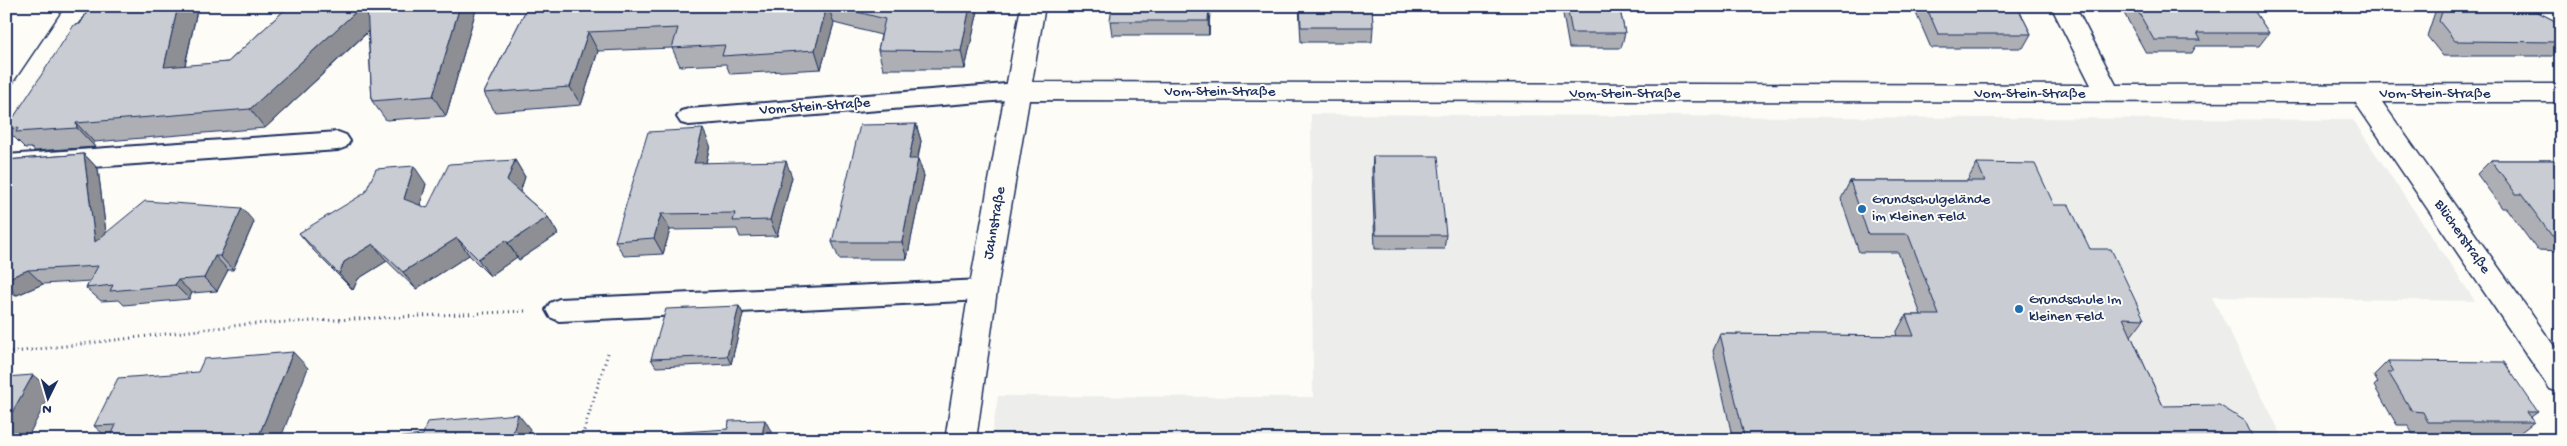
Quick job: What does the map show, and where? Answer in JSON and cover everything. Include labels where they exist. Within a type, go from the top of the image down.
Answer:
[{"type":"street","points":[[6,116],[78,6]]},
{"type":"street","name":"Jahnstraße","points":[[960,440],[983,290],[1033,6]]},
{"type":"street","points":[[2063,6],[2108,94]]},
{"type":"street","name":"Vom-Stein-Straße","points":[[1019,91],[2108,94],[2561,93]]},
{"type":"street","name":"Blücherstraße","points":[[2363,94],[2561,380]]},
{"type":"lane","name":"Vom-Stein-Straße","points":[[690,117],[1019,91]]},
{"type":"lane","points":[[6,164],[338,141]]},
{"type":"lane","points":[[559,310],[983,290]]},
{"type":"path","points":[[6,353],[248,324],[559,310]]},
{"type":"path","points":[[581,440],[608,353]]},
{"type":"shaded area","name":"Grundschulgelände im Kleinen Feld","points":[[1311,114],[2353,120],[2475,301],[2212,297],[2284,440],[991,440],[998,396],[1313,397]]},
{"type":"building","points":[[91,6],[178,6],[164,67],[228,62],[289,6],[362,6],[250,109],[76,123],[77,128],[16,132],[18,128],[6,129],[74,25],[80,24]]},
{"type":"building","points":[[367,6],[460,6],[433,96],[372,101]]},
{"type":"building","points":[[528,6],[827,6],[815,50],[722,56],[725,45],[672,48],[678,28],[588,32],[570,87],[484,93]]},
{"type":"building","points":[[834,6],[970,6],[961,51],[878,50],[885,19]]},
{"type":"building","points":[[1112,6],[1209,6],[1208,21],[1110,21]]},
{"type":"building","points":[[1300,6],[1372,6],[1373,27],[1301,27]]},
{"type":"building","points":[[1567,6],[1619,6],[1625,33],[1572,33]]},
{"type":"building","points":[[1926,6],[2017,6],[2031,34],[1938,34]]},
{"type":"building","points":[[2135,6],[2251,6],[2269,33],[2197,33],[2201,40],[2154,40]]},
{"type":"building","points":[[2444,6],[2526,6],[2561,24],[2561,42],[2455,41],[2439,21]]},
{"type":"building","points":[[916,124],[909,159],[918,159],[902,242],[832,242],[860,125]]},
{"type":"building","points":[[703,129],[694,163],[786,161],[770,220],[733,221],[735,213],[661,214],[654,238],[615,241],[648,132]]},
{"type":"building","points":[[84,154],[95,242],[145,201],[242,208],[220,256],[215,256],[204,278],[178,280],[175,285],[110,291],[113,285],[86,288],[98,266],[28,270],[6,279],[6,160]]},
{"type":"building","points":[[1373,156],[1438,156],[1446,235],[1376,235]]},
{"type":"building","points":[[515,160],[507,181],[548,217],[508,243],[506,240],[478,259],[457,238],[403,272],[373,244],[344,262],[339,274],[299,233],[365,193],[376,169],[414,166],[404,199],[427,208],[449,164]]},
{"type":"building","points":[[2491,160],[2561,160],[2561,236],[2552,236],[2521,194],[2516,194]]},
{"type":"building","name":"Grundschule Im kleinen Feld","points":[[1977,163],[2035,164],[2054,205],[2069,205],[2090,249],[2111,249],[2144,319],[2123,318],[2163,406],[2219,405],[2245,421],[2254,440],[1745,440],[1720,334],[1914,336],[1906,315],[1939,315],[1908,234],[1868,234],[1850,181],[1985,181]]},
{"type":"building","points":[[739,306],[727,356],[651,359],[666,309]]},
{"type":"building","points":[[293,352],[257,440],[109,440],[116,425],[94,426],[118,378],[198,372],[204,359]]},
{"type":"building","points":[[2388,361],[2504,362],[2538,412],[2527,412],[2534,422],[2428,422],[2423,412],[2412,411],[2388,372],[2394,372]]},
{"type":"building","points":[[33,375],[6,423],[6,377]]},
{"type":"building","points":[[518,414],[511,440],[374,440],[423,435],[427,422]]},
{"type":"building","points":[[765,420],[761,440],[664,440],[666,433],[728,429],[729,421]]},
{"type":"place","name":"Grundschulgelände im Kleinen Feld","points":[[1862,209]]},
{"type":"place","name":"Grundschule Im kleinen Feld","points":[[2019,309]]}]
